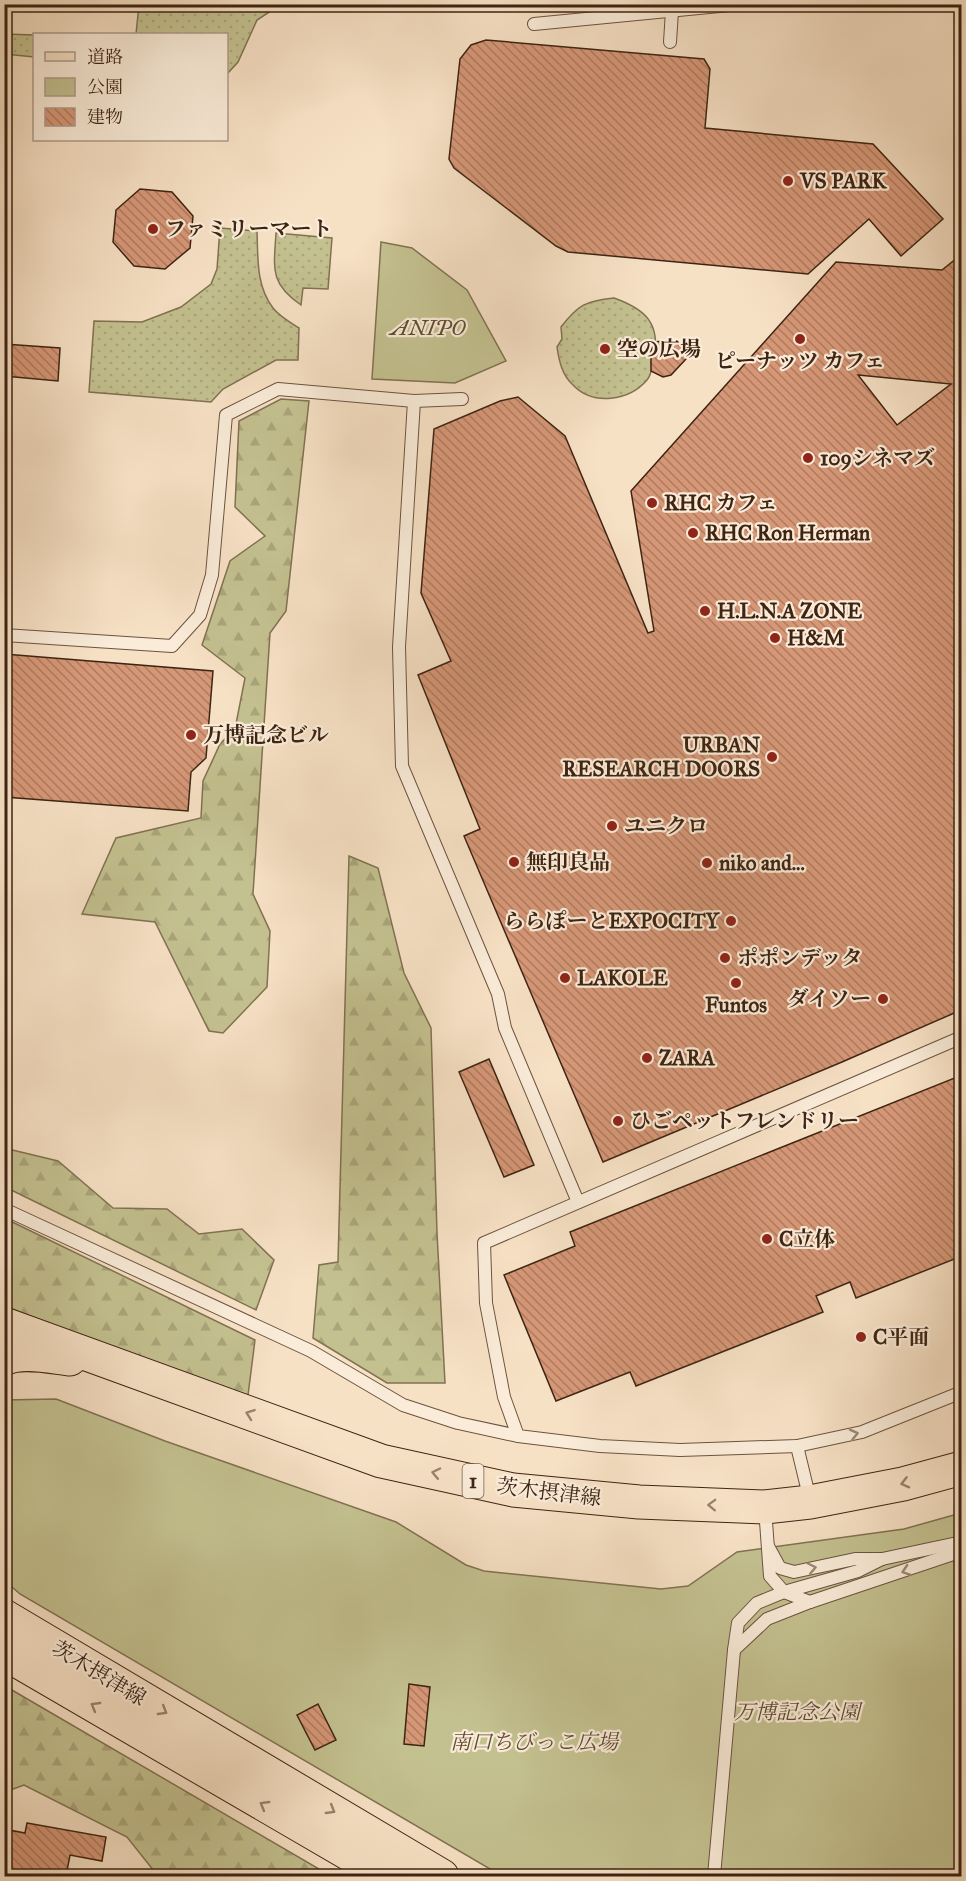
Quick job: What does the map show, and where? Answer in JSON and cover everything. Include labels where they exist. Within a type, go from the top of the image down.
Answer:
[{"type":"main road","name":"茨木摂津線","points":[[4,1324],[381,1461],[513,1490],[639,1502],[765,1507],[810,1502],[903,1484],[962,1468]]},
{"type":"main road","name":"茨木摂津線","points":[[4,1359],[10,1356],[36,1355],[116,1365]]},
{"type":"main road","name":"茨木摂津線","points":[[4,1616],[442,1876]]},
{"type":"main road","name":"茨木摂津線","points":[[4,1653],[387,1876]]},
{"type":"lane","points":[[534,24],[740,4]]},
{"type":"lane","points":[[670,42],[672,11]]},
{"type":"lane","points":[[4,635],[172,646],[200,615],[212,575],[226,415],[278,388],[414,401],[462,399]]},
{"type":"lane","points":[[414,401],[399,647],[402,766],[498,994],[505,1028],[578,1202]]},
{"type":"lane","points":[[518,1436],[504,1396],[486,1303],[484,1243],[962,1037]]},
{"type":"lane","points":[[4,1209],[311,1351],[403,1405],[458,1423],[518,1436],[600,1446],[680,1450],[797,1446],[862,1432],[962,1392]]},
{"type":"lane","points":[[797,1446],[810,1502]]},
{"type":"lane","points":[[765,1507],[770,1576],[783,1592],[810,1602]]},
{"type":"lane","points":[[768,1546],[780,1568],[794,1572],[855,1559],[882,1559],[962,1542]]},
{"type":"lane","points":[[734,1650],[767,1619],[810,1602],[962,1551]]},
{"type":"lane","points":[[714,1876],[738,1623],[757,1603],[783,1592],[858,1571],[882,1559]]},
{"type":"green space","points":[[139,4],[280,5],[257,20],[238,62],[228,73],[228,33],[136,33]]},
{"type":"green space","points":[[4,34],[33,35],[33,57],[5,54]]},
{"type":"green space","points":[[220,228],[257,231],[259,271],[263,290],[276,311],[299,328],[298,360],[276,360],[223,389],[211,402],[89,392],[94,321],[142,322],[181,307],[211,284],[217,269]]},
{"type":"green space","points":[[276,233],[332,238],[328,289],[303,288],[301,305],[283,289],[276,274]]},
{"type":"green space","name":"ANIPO","points":[[381,242],[412,248],[467,290],[506,361],[455,383],[372,379]]},
{"type":"green space","name":"空の広場","points":[[614,298],[634,307],[648,319],[653,327],[656,346],[649,378],[631,393],[600,398],[581,392],[569,381],[562,368],[557,347],[562,339],[561,327],[572,314],[583,305]]},
{"type":"green space","points":[[281,399],[309,401],[286,611],[270,633],[253,894],[270,931],[267,987],[223,1033],[209,1031],[155,922],[82,914],[116,838],[201,818],[203,781],[220,744],[235,729],[245,678],[202,645],[230,561],[265,536],[235,507],[239,421]]},
{"type":"green space","points":[[349,856],[378,868],[404,973],[431,1028],[437,1233],[445,1383],[387,1383],[313,1338],[319,1265],[338,1262]]},
{"type":"green space","points":[[4,1148],[58,1161],[113,1208],[167,1209],[199,1234],[242,1229],[274,1260],[256,1310],[5,1187]]},
{"type":"green space","points":[[4,1218],[255,1340],[247,1403],[5,1306]]},
{"type":"green space","name":"万博記念公園","points":[[56,1399],[165,1441],[396,1522],[466,1565],[484,1571],[661,1589],[688,1586],[737,1552],[904,1529],[961,1513],[961,1876],[502,1876],[20,1594],[5,1581],[4,1400]]},
{"type":"green space","points":[[5,1686],[331,1876],[158,1876],[127,1837],[24,1785],[5,1792]]},
{"type":"building","points":[[486,40],[704,59],[710,69],[705,128],[873,144],[943,219],[901,256],[869,219],[808,274],[568,252],[556,246],[454,168],[449,159],[460,59],[471,45]]},
{"type":"building","name":"ファミリーマート","points":[[140,189],[172,192],[193,216],[190,248],[165,269],[134,266],[113,242],[116,210]]},
{"type":"building","points":[[962,254],[962,1007],[952,1014],[842,1062],[603,1162],[464,836],[480,829],[418,675],[451,661],[421,593],[434,429],[500,401],[518,397],[565,436],[648,633],[654,631],[631,491],[836,262],[942,270]],"holes":[[[858,375],[951,384],[897,425]]]},
{"type":"building","points":[[663,341],[683,346],[686,359],[671,375],[663,377],[651,371],[651,351],[655,342]]},
{"type":"building","points":[[4,344],[60,348],[58,381],[4,376]]},
{"type":"building","name":"万博記念ビル","points":[[4,654],[213,671],[206,758],[191,772],[188,811],[4,797]]},
{"type":"building","points":[[489,1059],[534,1165],[504,1177],[459,1072]]},
{"type":"building","name":"C立体","points":[[962,1075],[962,1256],[856,1298],[850,1282],[816,1296],[823,1312],[636,1386],[630,1372],[556,1401],[504,1275],[575,1246],[570,1232]]},
{"type":"building","points":[[409,1684],[430,1687],[424,1746],[404,1744]]},
{"type":"building","points":[[318,1704],[336,1740],[315,1750],[297,1715]]},
{"type":"building","points":[[27,1823],[106,1837],[102,1861],[70,1855],[66,1876],[4,1876],[4,1829],[25,1833]]},
{"type":"place","name":"VS PARK","points":[[788,181]]},
{"type":"place","name":"ファミリーマート","points":[[153,229]]},
{"type":"place","name":"ピーナッツ カフェ","points":[[800,339]]},
{"type":"place","name":"空の広場","points":[[605,349]]},
{"type":"place","name":"109シネマズ","points":[[808,458]]},
{"type":"place","name":"RHC カフェ","points":[[652,503]]},
{"type":"place","name":"RHC Ron Herman","points":[[693,533]]},
{"type":"place","name":"H.L.N.A ZONE","points":[[705,611]]},
{"type":"place","name":"H&M","points":[[775,638]]},
{"type":"place","name":"万博記念ビル","points":[[191,735]]},
{"type":"place","name":"URBAN RESEARCH DOORS","points":[[772,757]]},
{"type":"place","name":"ユニクロ","points":[[612,826]]},
{"type":"place","name":"無印良品","points":[[514,862]]},
{"type":"place","name":"niko and...","points":[[707,863]]},
{"type":"place","name":"ららぽーとEXPOCITY","points":[[731,921]]},
{"type":"place","name":"ポポンデッタ","points":[[725,958]]},
{"type":"place","name":"LAKOLE","points":[[565,978]]},
{"type":"place","name":"Funtos","points":[[736,983]]},
{"type":"place","name":"ダイソー","points":[[883,999]]},
{"type":"place","name":"ZARA","points":[[647,1058]]},
{"type":"place","name":"ひごペットフレンドリー","points":[[618,1121]]},
{"type":"place","name":"C立体","points":[[767,1239]]},
{"type":"place","name":"C平面","points":[[861,1337]]},
{"type":"park label","name":"南口ちびっこ広場","points":[[534,1742]]}]
